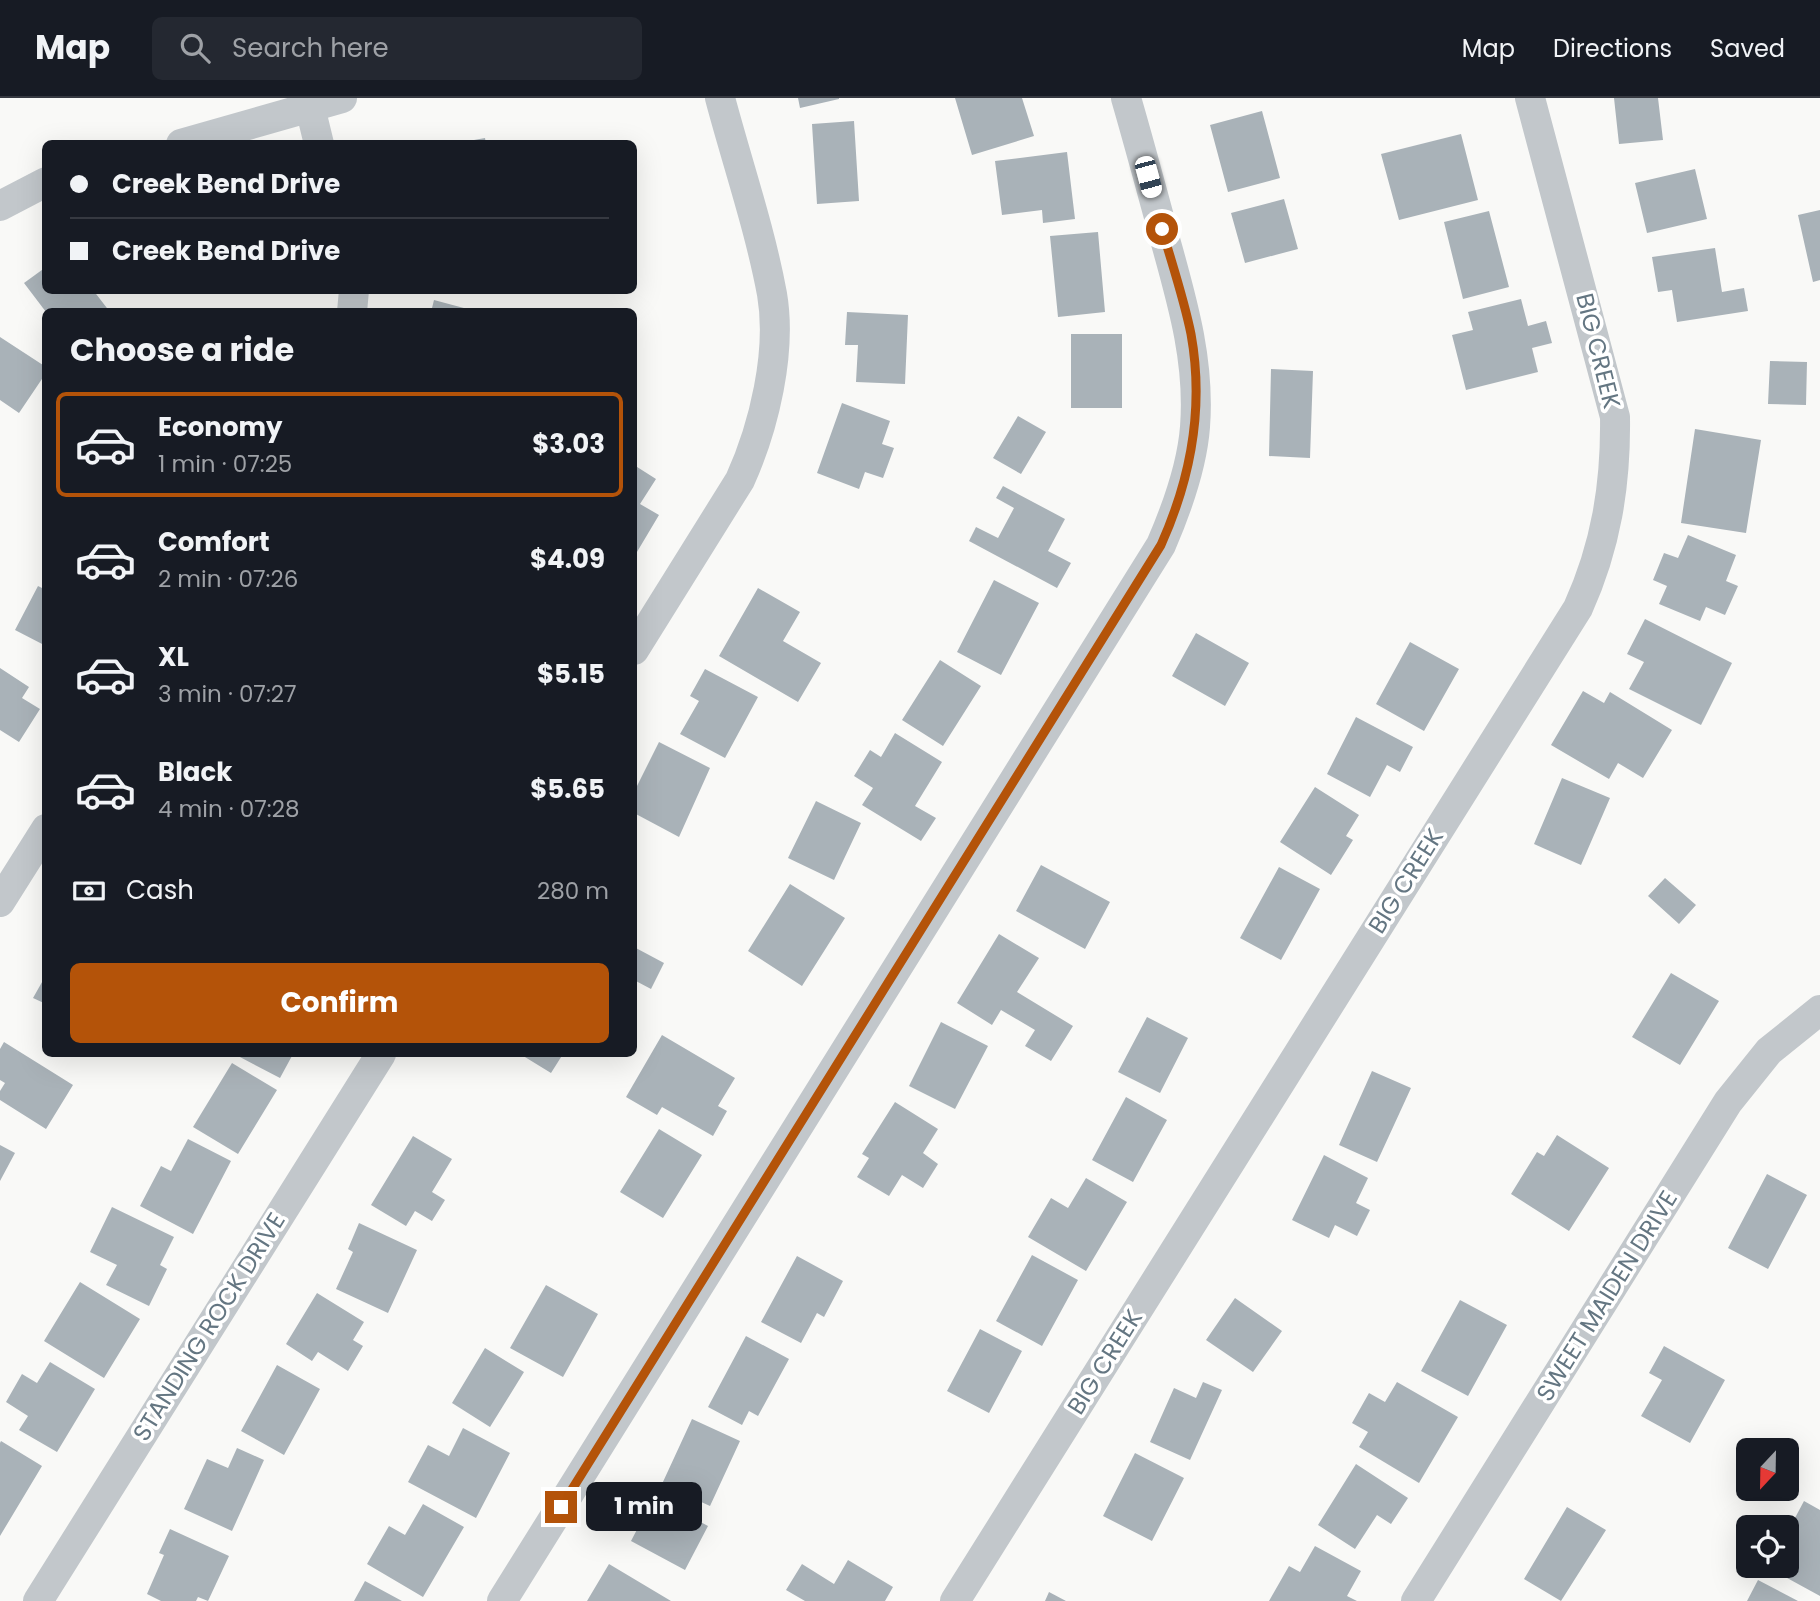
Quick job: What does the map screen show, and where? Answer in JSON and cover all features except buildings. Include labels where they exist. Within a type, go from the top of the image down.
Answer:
[{"type":"street","points":[[195,140],[342,98]]},
{"type":"street","points":[[637,645],[740,480],[753,452],[769,391],[772,295],[720,98]]},
{"type":"street","points":[[502,1601],[1154,556],[1174,516],[1191,456],[1195,428],[1196,395],[1191,334],[1126,98]]},
{"type":"street","name":"BIG CREEK","points":[[955,1601],[1578,608],[1591,579],[1609,516],[1616,462],[1615,417],[1530,98]]},
{"type":"street","points":[[310,107],[318,140]]},
{"type":"street","points":[[0,206],[42,184]]},
{"type":"street","points":[[0,902],[42,835]]},
{"type":"street","name":"SWEET MAIDEN DRIVE","points":[[1416,1601],[1728,1102],[1769,1051],[1820,1010]]},
{"type":"street","name":"STANDING ROCK DRIVE","points":[[38,1601],[379,1057]]},
{"type":"route","points":[[561,1507],[1161,545],[1174,516],[1191,456],[1196,395],[1191,334],[1162,229]]}]
